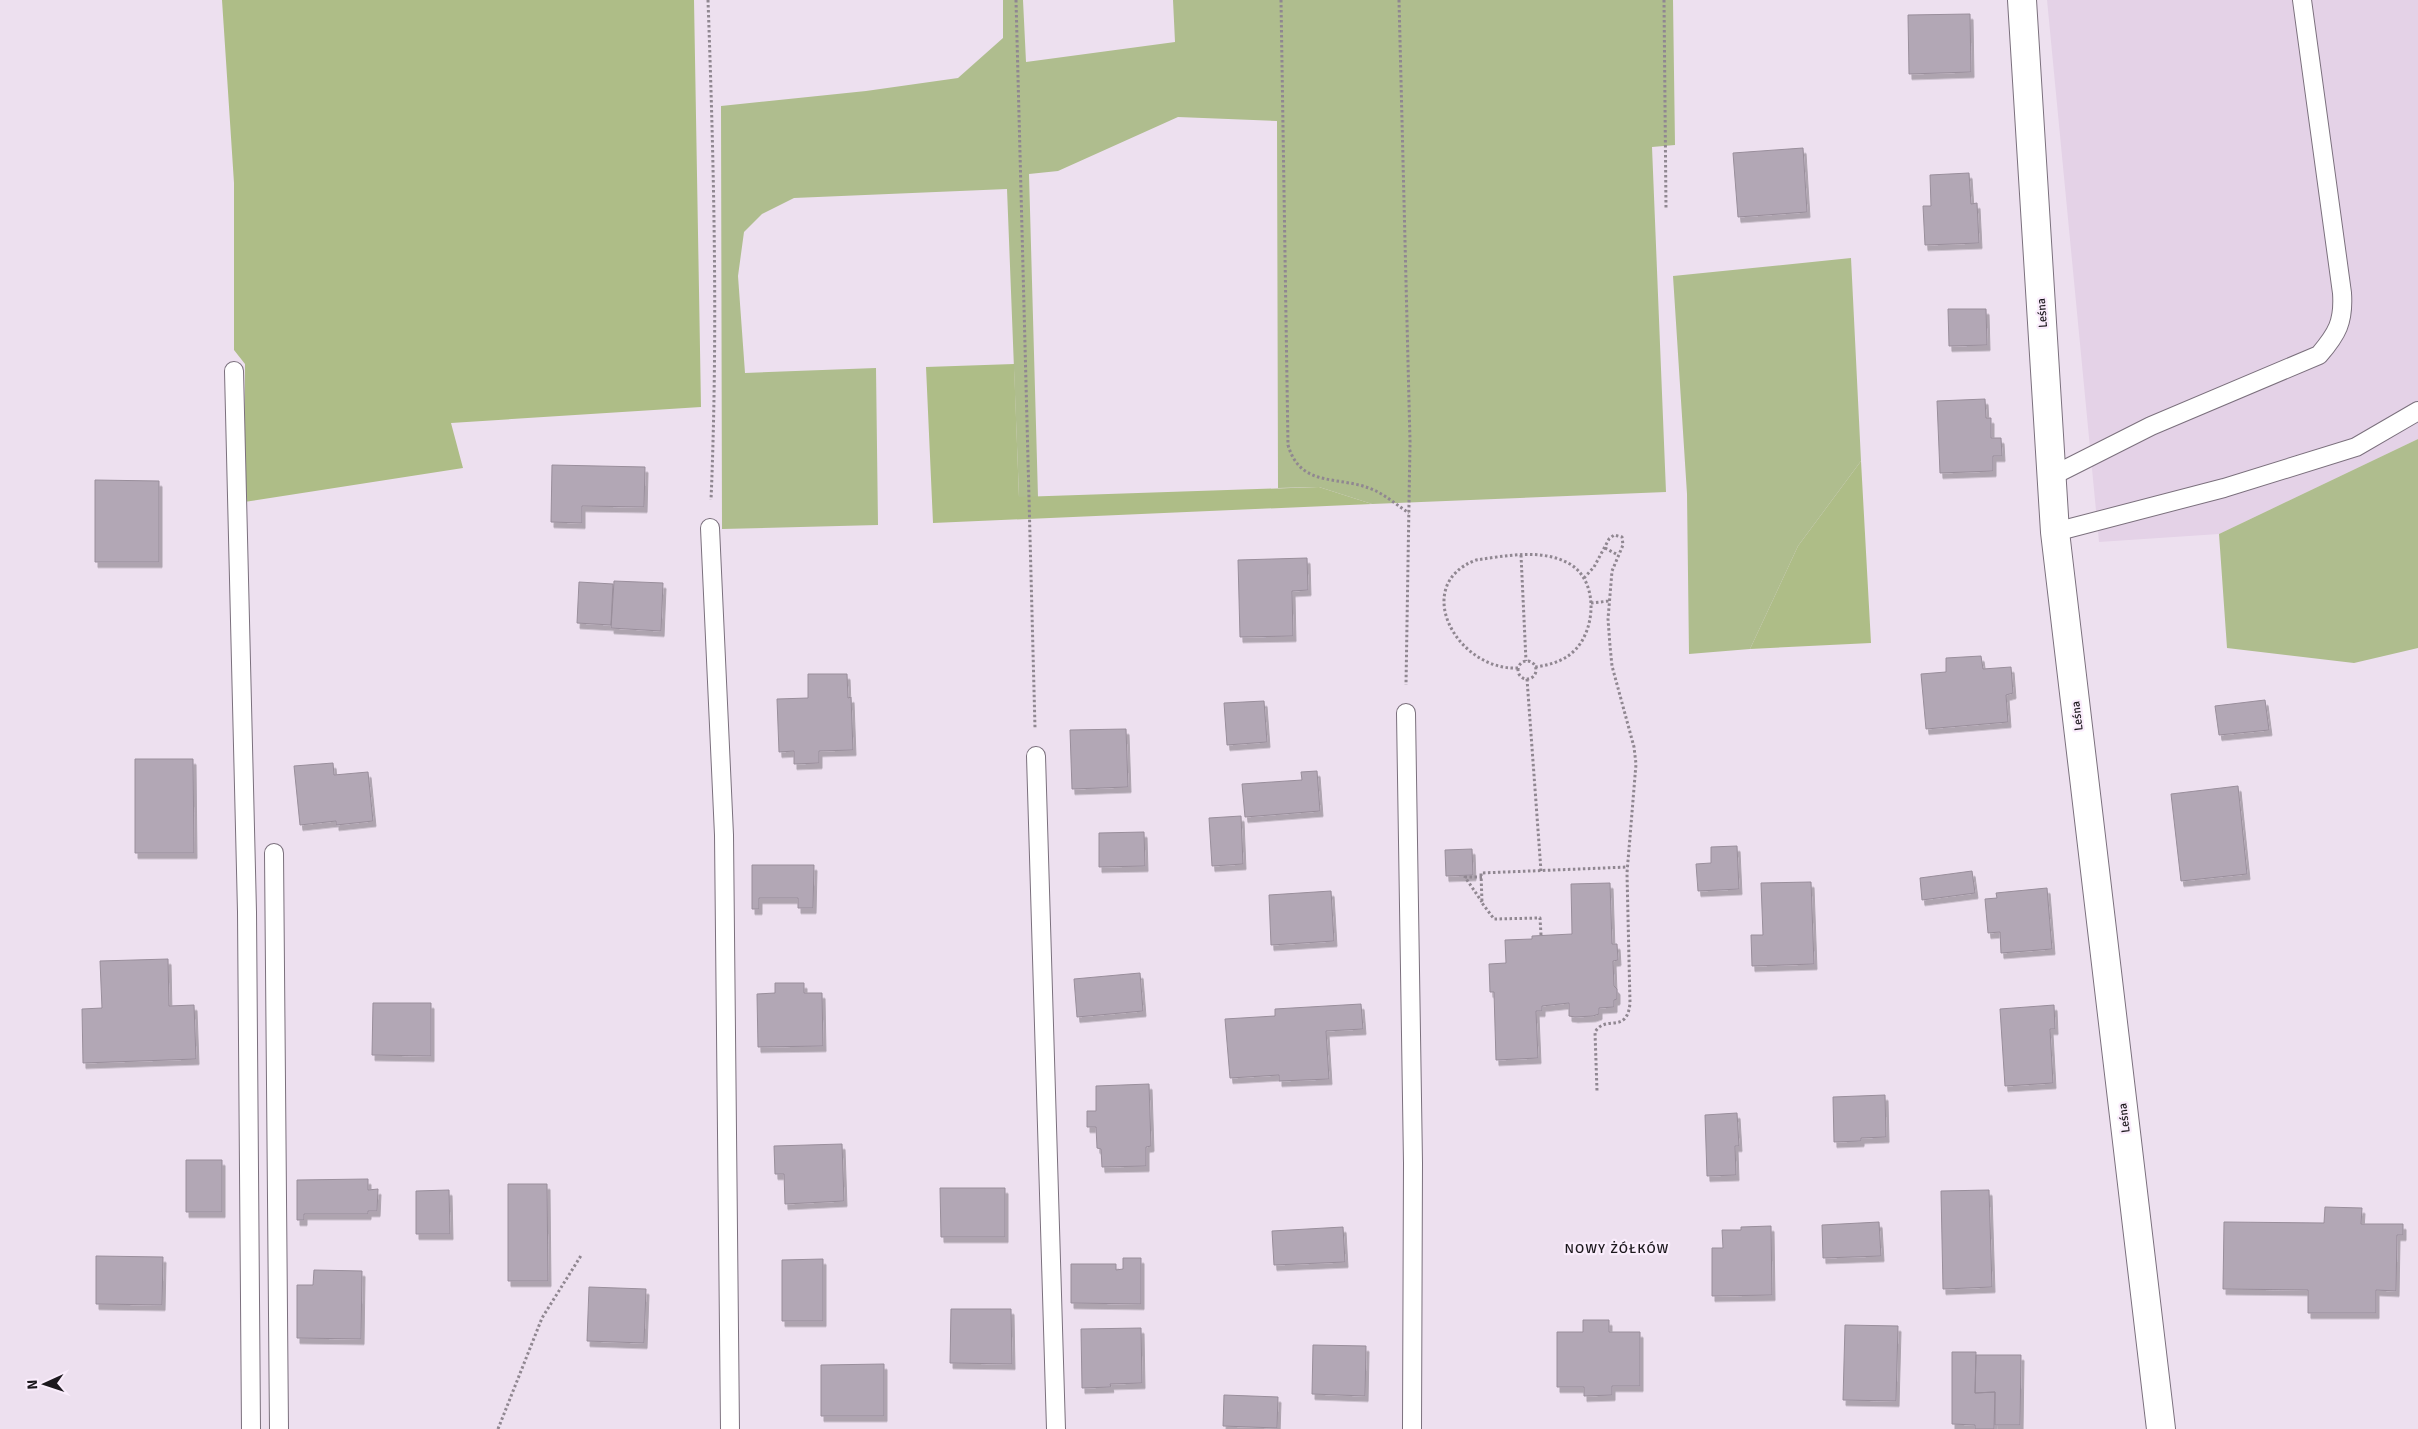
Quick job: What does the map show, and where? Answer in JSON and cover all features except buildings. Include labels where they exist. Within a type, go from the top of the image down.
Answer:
[{"type":"street","name":"Leśna","points":[[2022,0],[2055,532],[2161,1429]]},
{"type":"lane","points":[[2052,476],[2151,426],[2319,355],[2335,336],[2343,312],[2342,293],[2302,0]]},
{"type":"lane","points":[[234,371],[247,912],[251,1429]]},
{"type":"lane","points":[[2055,532],[2224,488],[2356,447],[2418,411]]},
{"type":"lane","points":[[710,528],[724,835],[730,1429]]},
{"type":"lane","points":[[1406,713],[1413,1163],[1412,1429]]},
{"type":"lane","points":[[1036,756],[1056,1429]]},
{"type":"lane","points":[[274,853],[279,1429]]},
{"type":"path","points":[[708,0],[714,196],[715,406],[710,528]]},
{"type":"path","points":[[1016,0],[1036,756]]},
{"type":"path","points":[[1281,0],[1288,444],[1292,459],[1302,470],[1317,477],[1343,480],[1376,491],[1409,513]]},
{"type":"path","points":[[1398,0],[1410,442],[1406,713]]},
{"type":"path","points":[[1664,0],[1666,208]]},
{"type":"path","points":[[1584,578],[1609,540],[1614,535],[1622,538],[1623,545],[1612,572],[1608,619],[1612,666],[1634,747],[1636,764],[1628,867],[1629,1012],[1624,1020],[1601,1026],[1595,1032],[1597,1091]]},
{"type":"path","points":[[1605,548],[1618,555]]},
{"type":"path","points":[[1521,555],[1526,661]]},
{"type":"path","points":[[1526,661],[1518,668],[1494,665],[1467,650],[1459,642],[1447,617],[1444,596],[1451,576],[1466,563],[1476,560],[1521,555],[1560,560],[1578,571],[1584,578],[1589,587],[1591,602],[1585,634],[1575,650],[1557,662],[1535,667]]},
{"type":"path","points":[[1591,602],[1609,601]]},
{"type":"path","points":[[1526,661],[1532,663],[1535,667]]},
{"type":"path","points":[[1527,679],[1534,674],[1535,667]]},
{"type":"path","points":[[1518,668],[1520,675],[1527,679]]},
{"type":"path","points":[[1527,679],[1541,871]]},
{"type":"path","points":[[1482,903],[1481,873],[1628,867]]},
{"type":"path","points":[[1482,877],[1465,877],[1494,919],[1540,918],[1541,935]]},
{"type":"path","points":[[498,1429],[542,1318],[582,1254]]},
{"type":"shaded area","points":[[2047,0],[2418,0],[2418,439],[2219,534],[2099,542]]},
{"type":"green space","points":[[222,0],[694,0],[701,407],[451,423],[463,468],[244,502],[245,364],[234,350],[234,183]]},
{"type":"green space","points":[[1003,0],[1023,0],[1026,62],[1175,42],[1173,0],[1673,0],[1675,145],[1652,147],[1666,492],[1372,504],[1319,487],[1278,488],[1277,121],[1178,117],[1058,171],[1029,174],[1038,497],[1019,497],[1007,189],[794,198],[762,214],[744,232],[738,276],[745,373],[876,368],[878,525],[722,529],[721,106],[866,91],[958,78],[1003,38]]},
{"type":"green space","points":[[1851,258],[1861,461],[1798,546],[1750,649],[1689,654],[1687,494],[1673,276]]},
{"type":"green space","points":[[1014,364],[1019,497],[1319,487],[1372,504],[933,523],[926,367]]},
{"type":"green space","points":[[2418,439],[2418,648],[2354,663],[2227,648],[2219,534]]},
{"type":"green space","points":[[1861,461],[1871,643],[1750,649],[1798,546]]},
{"type":"district","name":"NOWY ŻÓŁKÓW","points":[[1617,1248]]}]
